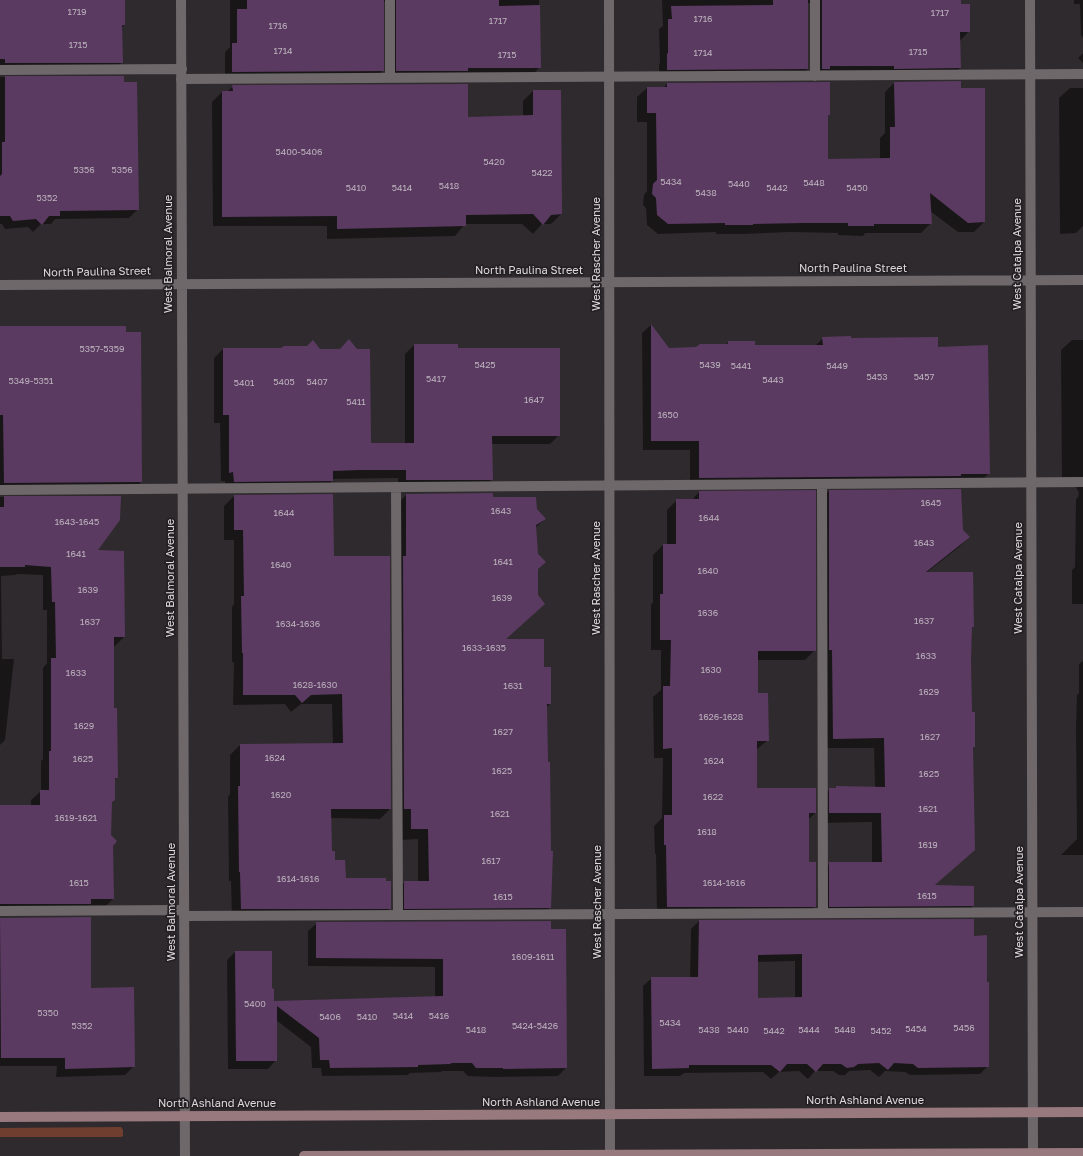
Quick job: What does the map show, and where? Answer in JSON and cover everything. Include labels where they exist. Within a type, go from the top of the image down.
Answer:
[{"type":"main road","name":"North Ashland Avenue","points":[[0,1117],[1083,1112]]},
{"type":"main road","points":[[304,1156],[1033,1155],[1083,1153]]},
{"type":"street","name":"West Balmoral Avenue","points":[[181,0],[184,1156]]},
{"type":"street","points":[[390,0],[390,78]]},
{"type":"street","name":"West Rascher Avenue","points":[[609,0],[610,1155]]},
{"type":"street","points":[[815,0],[815,76]]},
{"type":"street","name":"West Catalpa Avenue","points":[[1030,0],[1033,1155]]},
{"type":"street","points":[[0,70],[390,78],[1083,74]]},
{"type":"street","name":"North Paulina Street","points":[[0,285],[1083,280]]},
{"type":"street","points":[[0,490],[1083,482]]},
{"type":"street","points":[[822,484],[823,913]]},
{"type":"street","points":[[396,487],[398,915]]},
{"type":"street","points":[[0,911],[398,915],[1083,912]]},
{"type":"shaded area","points":[[121,1127],[123,1130],[123,1136],[121,1137],[0,1137],[0,1128]]},
{"type":"building","points":[[0,0],[125,0],[125,25],[122,25],[123,63],[5,63],[5,59],[0,59]]},
{"type":"building","points":[[247,0],[384,0],[384,71],[232,72],[232,43],[237,43],[237,9],[247,9]]},
{"type":"building","points":[[396,0],[499,0],[499,6],[540,5],[541,68],[468,68],[468,71],[396,71]]},
{"type":"building","points":[[773,0],[808,0],[808,69],[667,70],[668,19],[672,19],[671,6],[773,5]]},
{"type":"building","points":[[822,0],[961,0],[961,4],[970,4],[970,32],[960,32],[961,68],[894,69],[894,66],[830,66],[830,69],[822,69]]},
{"type":"building","points":[[5,76],[124,76],[124,82],[137,82],[139,210],[60,211],[60,216],[49,216],[42,225],[36,219],[13,221],[10,216],[0,216],[2,142],[5,142]]},
{"type":"building","points":[[961,81],[961,88],[985,88],[985,222],[968,223],[930,193],[932,224],[874,224],[874,226],[848,226],[848,223],[753,225],[725,225],[725,223],[668,224],[657,215],[656,198],[652,194],[653,184],[657,180],[656,113],[647,113],[647,87],[667,87],[667,83],[830,82],[828,159],[890,158],[890,127],[895,127],[894,82]]},
{"type":"building","points":[[468,84],[468,117],[533,115],[533,90],[561,90],[562,214],[551,215],[543,225],[533,214],[466,215],[466,226],[337,229],[337,216],[222,217],[222,91],[233,91],[232,85]]},
{"type":"building","points":[[651,324],[669,348],[696,347],[700,344],[728,344],[728,341],[755,341],[755,345],[823,345],[822,337],[851,336],[851,338],[938,337],[938,347],[988,345],[990,474],[961,474],[961,476],[699,478],[699,441],[651,441]]},
{"type":"building","points":[[0,326],[126,326],[126,332],[141,332],[142,482],[4,483],[3,415],[0,415]]},
{"type":"building","points":[[349,339],[357,349],[370,349],[371,443],[414,443],[414,344],[458,344],[458,348],[560,348],[560,436],[492,436],[493,480],[406,480],[406,470],[359,470],[333,471],[333,481],[234,482],[233,472],[229,473],[229,415],[223,415],[223,348],[281,348],[284,346],[307,346],[313,340],[320,349],[340,349]]},
{"type":"building","points":[[961,489],[963,530],[970,537],[926,572],[973,572],[974,627],[972,627],[971,660],[972,712],[975,712],[975,747],[973,747],[975,850],[935,885],[974,886],[974,906],[829,907],[829,862],[882,862],[881,813],[829,813],[829,788],[836,788],[836,786],[885,787],[884,738],[833,739],[832,650],[829,650],[829,490]]},
{"type":"building","points":[[816,490],[816,651],[758,651],[758,693],[768,693],[769,741],[757,741],[757,788],[816,788],[816,813],[809,813],[809,862],[816,862],[816,907],[667,907],[664,815],[672,815],[672,748],[663,749],[663,686],[670,686],[671,640],[660,640],[660,594],[663,594],[663,544],[676,544],[676,499],[699,499],[699,491]]},
{"type":"building","points":[[493,493],[493,497],[536,497],[537,509],[546,519],[536,525],[538,554],[546,562],[538,569],[538,595],[545,604],[506,639],[544,639],[544,667],[551,667],[551,704],[547,704],[548,762],[550,762],[551,851],[553,851],[551,908],[404,909],[404,881],[429,881],[428,829],[411,829],[411,809],[404,809],[403,556],[406,556],[406,494]]},
{"type":"building","points":[[333,494],[334,556],[390,556],[391,809],[331,809],[332,851],[335,851],[335,860],[345,860],[346,878],[386,878],[386,881],[391,881],[391,909],[241,909],[238,786],[240,786],[240,744],[343,743],[342,694],[311,695],[302,703],[295,695],[243,695],[241,596],[244,596],[243,530],[234,530],[234,495]]},
{"type":"building","points":[[4,496],[121,496],[120,520],[98,550],[124,551],[125,637],[114,637],[114,708],[117,708],[118,778],[115,778],[115,800],[112,802],[111,835],[117,841],[113,846],[114,899],[91,899],[91,904],[0,904],[0,805],[40,805],[40,790],[49,790],[49,751],[51,751],[51,658],[56,658],[55,602],[52,602],[51,567],[25,565],[25,567],[0,567],[0,507],[4,507]]},
{"type":"building","points":[[91,917],[91,988],[134,987],[135,1067],[65,1069],[65,1058],[1,1058],[0,918]]},
{"type":"building","points":[[974,919],[974,936],[987,935],[987,982],[989,982],[989,1067],[918,1068],[913,1064],[894,1063],[888,1070],[879,1063],[858,1064],[854,1067],[847,1068],[841,1064],[823,1064],[816,1072],[807,1064],[787,1064],[780,1072],[771,1065],[689,1065],[689,1068],[652,1069],[651,977],[698,977],[699,920]],"holes":[[[802,954],[802,997],[758,998],[758,955]]]},
{"type":"building","points":[[551,921],[551,929],[566,929],[567,1068],[476,1068],[472,1063],[452,1063],[418,1065],[418,1067],[330,1068],[329,1060],[320,1060],[319,1038],[277,1006],[277,1061],[236,1061],[235,951],[272,951],[272,988],[274,989],[274,1001],[443,996],[443,959],[316,958],[316,922]]}]
